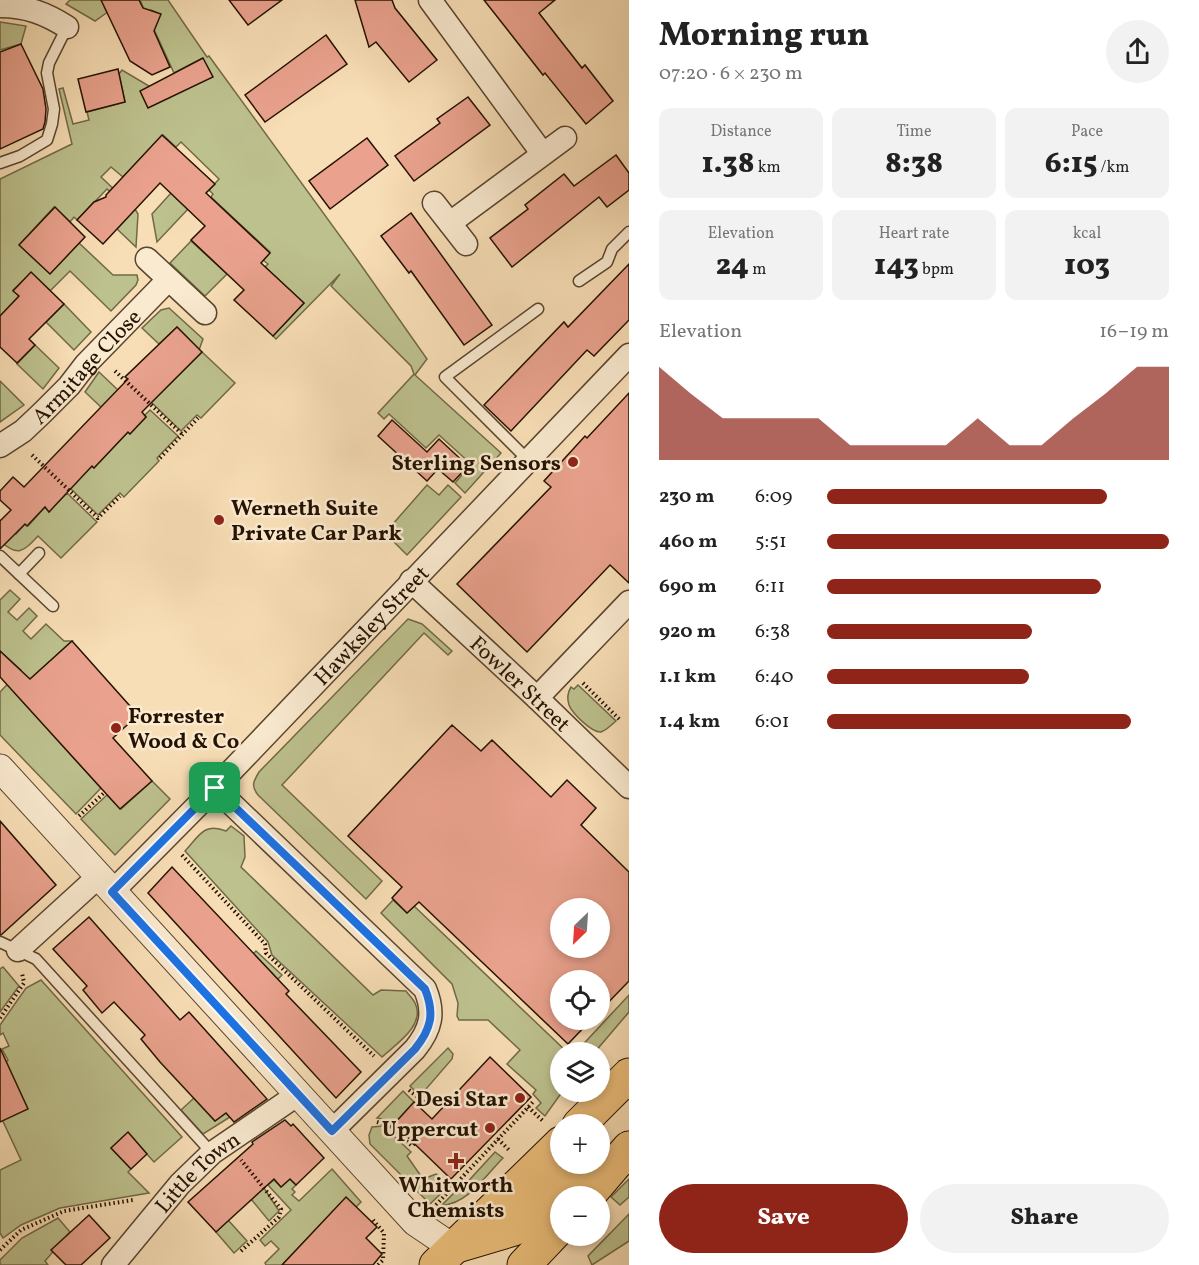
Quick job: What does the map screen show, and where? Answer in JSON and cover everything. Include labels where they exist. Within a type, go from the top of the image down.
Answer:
[{"type":"highway","points":[[590,1114],[629,1075]]},
{"type":"highway","points":[[610,1145],[629,1136]]},
{"type":"highway","points":[[454,1259],[550,1137]]},
{"type":"highway","points":[[596,1186],[629,1148]]},
{"type":"highway","points":[[454,1259],[514,1229],[574,1174]]},
{"type":"highway","points":[[524,1265],[550,1238]]},
{"type":"street","points":[[430,0],[542,153]]},
{"type":"street","points":[[0,6],[32,9],[67,27]]},
{"type":"street","points":[[450,223],[565,138]]},
{"type":"street","points":[[434,203],[466,244]]},
{"type":"street","points":[[147,259],[205,313]]},
{"type":"street","name":"Armitage Close","points":[[0,446],[23,431],[42,413],[168,280]]},
{"type":"street","name":"Hawksley Street","points":[[9,946],[105,884],[215,788],[629,355]]},
{"type":"street","name":"Fowler Street","points":[[411,582],[537,698],[629,787]]},
{"type":"street","points":[[537,698],[629,602]]},
{"type":"street","points":[[0,768],[297,1095],[415,1222],[454,1259]]},
{"type":"street","points":[[215,788],[425,989],[431,1002],[431,1016],[426,1035],[397,1080],[332,1131]]},
{"type":"street","name":"Little Town","points":[[113,1265],[180,1184],[212,1154],[297,1095]]},
{"type":"lane","points":[[0,163],[20,156],[47,140],[54,109],[47,73],[49,63],[67,27]]},
{"type":"lane","points":[[579,281],[607,262],[612,249],[629,232]]},
{"type":"lane","points":[[529,460],[445,377],[538,309]]},
{"type":"lane","points":[[20,574],[39,553]]},
{"type":"lane","points":[[0,556],[53,606]]},
{"type":"lane","points":[[9,946],[36,959],[212,1154]]},
{"type":"path","points":[[113,369],[182,435]]},
{"type":"path","points":[[160,458],[198,418]]},
{"type":"path","points":[[30,453],[98,518],[120,496]]},
{"type":"path","points":[[580,680],[621,721]]},
{"type":"path","points":[[73,822],[105,792]]},
{"type":"path","points":[[178,850],[265,944],[266,953],[397,1080],[427,1105]]},
{"type":"path","points":[[0,1018],[24,983],[9,946]]},
{"type":"path","points":[[433,1208],[534,1101]]},
{"type":"path","points":[[528,1107],[550,1130]]},
{"type":"path","points":[[376,1122],[392,1126],[412,1146],[415,1143]]},
{"type":"path","points":[[498,1139],[514,1155]]},
{"type":"path","points":[[237,1155],[281,1209],[279,1216],[241,1251]]},
{"type":"path","points":[[0,1250],[21,1230],[64,1211],[132,1200],[144,1201],[157,1210]]},
{"type":"path","points":[[367,1213],[384,1233],[383,1260],[378,1265]]},
{"type":"green space","points":[[70,0],[140,0],[114,12],[112,9],[95,21],[66,4]]},
{"type":"green space","points":[[140,0],[168,0],[427,359],[415,375],[501,453],[465,493],[455,483],[471,464],[439,435],[426,448],[389,414],[384,419],[378,413],[414,374],[411,366],[331,286],[340,274],[276,339],[273,336],[304,303],[265,267],[268,264],[263,260],[270,252],[211,197],[213,194],[209,190],[219,179],[181,142],[176,147],[163,135],[123,177],[111,167],[101,177],[138,214],[136,247],[117,229],[132,212],[107,189],[77,220],[74,217],[70,222],[54,207],[20,244],[79,243],[113,275],[137,275],[136,285],[111,311],[70,271],[50,291],[31,273],[13,290],[19,296],[0,316],[0,179],[72,144],[59,89],[63,88],[73,124],[89,120],[87,112],[125,102],[119,74],[122,70],[169,98],[203,58],[174,73],[152,25],[159,17],[151,10],[145,12]]},
{"type":"green space","points":[[0,22],[26,26],[21,44],[0,50]]},
{"type":"green space","points":[[171,193],[188,209],[157,242],[152,214]]},
{"type":"green space","points":[[191,241],[227,274],[205,296],[170,263]]},
{"type":"green space","points":[[64,304],[91,332],[74,350],[46,322]]},
{"type":"green space","points":[[169,308],[203,339],[199,350],[177,327],[159,344],[142,328],[161,310]]},
{"type":"green space","points":[[35,345],[59,368],[43,389],[17,364]]},
{"type":"green space","points":[[202,352],[235,383],[201,418],[197,415],[181,431],[151,402]]},
{"type":"green space","points":[[99,372],[119,391],[103,409],[85,392]]},
{"type":"green space","points":[[0,381],[24,405],[0,422]]},
{"type":"green space","points":[[150,410],[178,436],[157,458],[159,461],[124,497],[120,493],[98,515],[70,488],[92,466],[94,468],[128,432],[130,434]]},
{"type":"green space","points":[[427,485],[439,495],[448,485],[461,497],[407,555],[385,533]]},
{"type":"green space","points":[[67,493],[97,522],[61,558],[38,536],[24,549],[16,551],[0,541],[0,520],[16,534],[25,524],[28,526],[45,507],[49,511]]},
{"type":"green space","points":[[10,590],[20,599],[8,612],[17,620],[29,608],[37,616],[23,631],[31,639],[46,624],[64,641],[72,641],[15,693],[101,788],[76,814],[0,735],[0,692],[21,670],[0,651],[0,600]]},
{"type":"green space","points":[[408,619],[422,624],[452,651],[448,655],[424,633],[282,785],[382,881],[366,899],[258,795],[254,784],[259,772]]},
{"type":"green space","points":[[578,685],[616,721],[605,730],[601,732],[593,729],[578,717],[569,705],[569,691],[571,687],[574,689]]},
{"type":"green space","points":[[152,781],[170,799],[115,855],[81,819],[107,795],[121,809]]},
{"type":"green space","points":[[231,826],[244,836],[245,857],[241,867],[373,995],[381,990],[406,991],[414,1002],[417,1011],[413,1026],[382,1057],[272,955],[268,942],[185,851],[207,829],[226,831]]},
{"type":"green space","points":[[393,900],[407,913],[414,906],[556,1042],[550,1042],[550,1102],[555,1102],[545,1116],[536,1108],[541,1103],[533,1094],[536,1090],[507,1064],[520,1050],[488,1020],[459,1020],[458,1003],[452,984],[381,913]]},
{"type":"green space","points":[[256,951],[282,975],[271,986],[247,960]]},
{"type":"green space","points":[[3,967],[19,986],[0,1012],[0,969]]},
{"type":"green space","points":[[41,980],[182,1137],[154,1162],[128,1133],[111,1148],[131,1169],[128,1172],[149,1193],[60,1208],[21,1225],[3,1238],[0,1233],[0,1170],[21,1160],[0,1115],[8,1060],[2,1049],[9,1046],[3,1033],[0,1035],[0,1025],[26,988]]},
{"type":"green space","points":[[629,995],[629,1012],[603,1042],[585,1042],[596,1030],[610,1030],[610,1015]]},
{"type":"green space","points":[[448,1048],[453,1054],[452,1059],[420,1096],[410,1086]]},
{"type":"green space","points":[[403,1091],[414,1102],[394,1124],[389,1120],[377,1118]]},
{"type":"green space","points":[[194,1098],[215,1121],[226,1113],[230,1117],[203,1134],[181,1110]]},
{"type":"green space","points":[[383,1126],[411,1152],[407,1156],[423,1179],[436,1174],[452,1183],[430,1204],[370,1144],[369,1135],[372,1127]]},
{"type":"green space","points":[[495,1152],[503,1158],[476,1188],[460,1200],[442,1205],[459,1188],[461,1189]]},
{"type":"green space","points":[[332,1169],[361,1202],[356,1207],[346,1198],[284,1263],[285,1265],[266,1265],[265,1263],[279,1249],[271,1241],[265,1246],[260,1240],[291,1210],[268,1185],[274,1180],[281,1187],[290,1179],[296,1185],[292,1189],[295,1192],[292,1195],[299,1201]]},
{"type":"green space","points":[[629,1179],[629,1197],[620,1205],[611,1197]]},
{"type":"green space","points":[[264,1188],[279,1211],[269,1221],[251,1199]]},
{"type":"green space","points":[[629,1214],[629,1241],[592,1265],[588,1256],[598,1246],[610,1246],[610,1233]]},
{"type":"green space","points":[[58,1218],[70,1232],[45,1261],[48,1265],[0,1265],[0,1260],[22,1238]]},
{"type":"green space","points":[[228,1220],[247,1241],[234,1253],[216,1232]]},
{"type":"building","points":[[101,0],[139,0],[143,8],[161,14],[154,31],[170,67],[152,75],[130,61]]},
{"type":"building","points":[[229,0],[282,0],[248,25]]},
{"type":"building","points":[[355,0],[392,0],[395,8],[437,60],[409,82],[376,42],[369,47]]},
{"type":"building","points":[[484,0],[555,0],[539,13],[582,68],[585,65],[613,101],[586,124],[545,73],[543,75]]},
{"type":"building","points":[[326,35],[347,64],[265,122],[245,95]]},
{"type":"building","points":[[21,44],[43,89],[45,122],[43,129],[0,149],[0,52]]},
{"type":"building","points":[[203,58],[213,77],[148,108],[140,91]]},
{"type":"building","points":[[118,69],[125,102],[86,112],[78,79]]},
{"type":"building","points":[[468,97],[490,125],[414,181],[395,156],[440,123],[437,119]]},
{"type":"building","points":[[162,135],[215,184],[206,193],[270,253],[261,263],[304,303],[273,336],[234,300],[244,290],[191,240],[205,226],[160,183],[103,244],[77,220],[94,202],[106,197]]},
{"type":"building","points":[[367,138],[388,165],[330,209],[309,181]]},
{"type":"building","points":[[616,155],[629,173],[629,190],[607,207],[599,197],[512,267],[490,238],[528,209],[525,205],[564,174],[574,186]]},
{"type":"building","points":[[55,207],[85,237],[50,274],[19,245]]},
{"type":"building","points":[[411,213],[492,325],[464,345],[411,271],[409,273],[381,236]]},
{"type":"building","points":[[629,264],[629,320],[594,356],[587,350],[511,431],[484,405],[564,322],[568,327]]},
{"type":"building","points":[[31,272],[64,304],[29,339],[35,345],[17,363],[0,347],[0,316],[19,296],[13,291]]},
{"type":"building","points":[[177,327],[202,352],[142,412],[146,417],[130,434],[128,432],[94,468],[92,466],[49,512],[45,507],[0,549],[0,521],[11,510],[0,500],[0,491],[13,477],[24,487],[128,379],[125,377]]},
{"type":"building","points":[[629,393],[629,583],[610,565],[527,652],[457,584],[551,487],[544,481]]},
{"type":"building","points":[[392,420],[427,452],[439,439],[468,466],[453,482],[438,469],[427,481],[378,436]]},
{"type":"building","points":[[72,641],[138,715],[113,738],[152,781],[120,809],[0,677],[0,651],[30,679]]},
{"type":"building","points":[[452,725],[481,751],[492,740],[551,797],[567,780],[596,808],[581,825],[629,872],[629,981],[610,1001],[610,970],[550,970],[550,1027],[419,902],[407,913],[392,898],[402,887],[348,836]]},
{"type":"building","points":[[0,821],[56,885],[1,935],[0,935]]},
{"type":"building","points":[[172,867],[289,991],[286,994],[361,1072],[336,1098],[148,893]]},
{"type":"building","points":[[89,917],[180,1020],[189,1012],[267,1099],[234,1122],[226,1113],[215,1121],[160,1062],[141,1039],[145,1035],[114,1002],[102,1013],[83,990],[87,986],[53,949]]},
{"type":"building","points":[[553,1030],[581,1030],[570,1042],[566,1042]]},
{"type":"building","points":[[0,1048],[28,1109],[0,1122]]},
{"type":"building","points":[[490,1057],[531,1097],[451,1179],[394,1124],[414,1102],[432,1119]]},
{"type":"building","points":[[285,1120],[291,1126],[293,1124],[324,1158],[296,1185],[290,1179],[281,1187],[274,1179],[216,1232],[188,1202],[253,1144],[252,1142]]},
{"type":"building","points":[[128,1132],[147,1154],[131,1169],[111,1148]]},
{"type":"building","points":[[346,1197],[377,1227],[366,1238],[382,1254],[373,1265],[282,1265]]},
{"type":"building","points":[[89,1215],[110,1238],[81,1265],[66,1265],[51,1250]]},
{"type":"place","name":"Sterling Sensors","points":[[573,462]]},
{"type":"place","name":"Werneth Suite Private Car Park","points":[[219,520]]},
{"type":"place","name":"Forrester Wood & Co","points":[[116,728]]},
{"type":"place","name":"Desi Star","points":[[520,1098]]},
{"type":"place","name":"Uppercut","points":[[490,1128]]},
{"type":"place","name":"Whitworth Chemists","points":[[456,1161]]},
{"type":"route","points":[[215,788],[425,989],[431,1002],[431,1016],[426,1035],[415,1049],[332,1131],[112,892],[215,788]]}]
